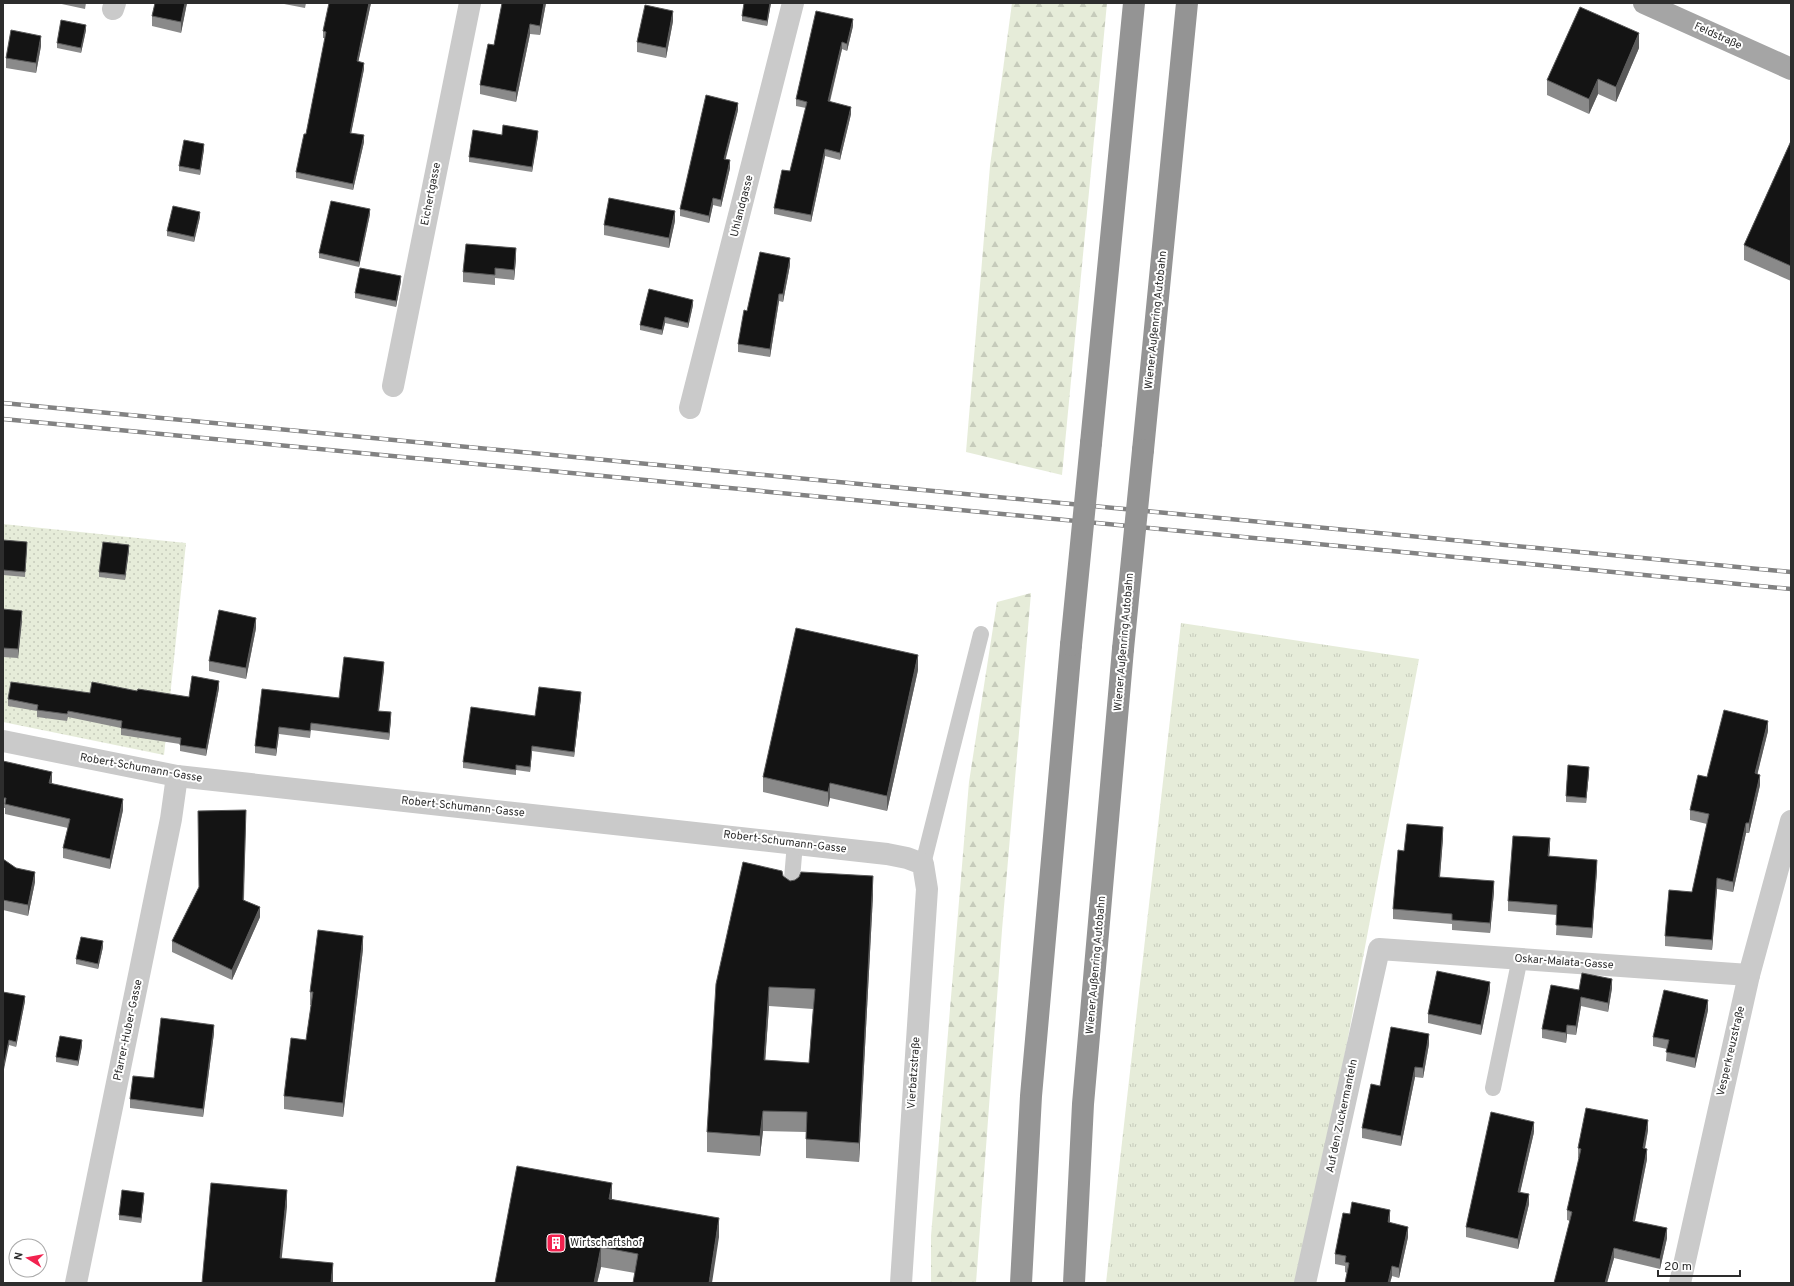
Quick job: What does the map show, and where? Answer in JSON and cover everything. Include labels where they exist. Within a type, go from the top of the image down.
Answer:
[{"type":"highway","points":[[1021,1283],[1031,1096],[1071,645],[1134,3]]},
{"type":"highway","name":"Wiener Außenring Autobahn","points":[[1074,1283],[1084,1104],[1123,649],[1187,3]]},
{"type":"main road","name":"Feldstraße","points":[[1644,3],[1791,69]]},
{"type":"street","name":"Eichertgasse","points":[[393,386],[470,3]]},
{"type":"street","name":"Uhlandgasse","points":[[690,408],[793,3]]},
{"type":"street","name":"Robert-Schumann-Gasse","points":[[3,741],[177,776],[795,843],[887,854],[907,858],[923,864]]},
{"type":"street","name":"Pfarrer-Huber-Gasse","points":[[76,1283],[171,819],[177,776]]},
{"type":"street","name":"Vesperkreuzstraße","points":[[1680,1283],[1748,975],[1791,821]]},
{"type":"street","name":"Vierbatzstraße","points":[[900,1283],[927,889],[923,864]]},
{"type":"street","name":"Oskar-Malata-Gasse","points":[[1379,949],[1748,975]]},
{"type":"street","name":"Auf den Zuckermanteln","points":[[1306,1283],[1379,949]]},
{"type":"lane","points":[[923,864],[981,634]]},
{"type":"lane","points":[[791,891],[795,843]]},
{"type":"lane","points":[[1493,1088],[1520,958]]},
{"type":"green space","points":[[1012,3],[1107,3],[1062,475],[966,452],[990,166]]},
{"type":"green space","points":[[3,524],[186,543],[164,755],[3,722]]},
{"type":"green space","points":[[1031,593],[1002,930],[976,1283],[931,1283],[931,1236],[969,782],[997,602]]},
{"type":"green space","points":[[1181,623],[1419,659],[1302,1283],[1106,1283]]},
{"type":"building","points":[[155,3],[185,3],[181,22],[152,16]]},
{"type":"building","points":[[329,3],[369,3],[357,61],[364,63],[350,133],[364,135],[353,184],[296,172],[304,134],[306,134],[326,32],[323,31]]},
{"type":"building","points":[[502,3],[544,3],[540,26],[530,24],[516,92],[480,85],[488,44],[494,45]]},
{"type":"building","points":[[744,3],[770,3],[767,21],[742,16]]},
{"type":"building","points":[[645,5],[673,11],[666,48],[637,42]]},
{"type":"building","points":[[1580,7],[1639,33],[1616,87],[1598,79],[1589,99],[1547,80]]},
{"type":"building","points":[[816,11],[853,19],[847,44],[842,42],[828,101],[851,107],[840,153],[825,149],[811,215],[774,208],[782,170],[790,171],[807,102],[796,99]]},
{"type":"building","points":[[61,20],[86,25],[81,48],[57,43]]},
{"type":"building","points":[[11,30],[41,36],[36,63],[6,58]]},
{"type":"building","points":[[706,95],[738,103],[724,159],[730,160],[721,200],[713,198],[709,216],[680,209]]},
{"type":"building","points":[[503,125],[538,131],[532,167],[469,157],[473,130],[502,135]]},
{"type":"building","points":[[184,140],[204,144],[200,170],[179,166]]},
{"type":"building","points":[[1791,141],[1791,266],[1744,245]]},
{"type":"building","points":[[609,198],[675,211],[669,238],[604,225]]},
{"type":"building","points":[[331,201],[370,209],[359,262],[319,253]]},
{"type":"building","points":[[173,206],[200,212],[194,237],[167,231]]},
{"type":"building","points":[[466,244],[516,248],[514,270],[495,268],[495,275],[463,272]]},
{"type":"building","points":[[760,252],[790,258],[783,294],[779,294],[770,349],[738,344],[744,310],[747,311]]},
{"type":"building","points":[[360,268],[401,276],[396,301],[355,293]]},
{"type":"building","points":[[649,289],[693,300],[688,323],[665,317],[662,330],[640,325]]},
{"type":"building","points":[[3,540],[27,542],[25,572],[3,570]]},
{"type":"building","points":[[103,542],[129,545],[125,575],[99,572]]},
{"type":"building","points":[[3,609],[22,611],[18,649],[3,648]]},
{"type":"building","points":[[219,610],[256,618],[246,668],[209,661]]},
{"type":"building","points":[[796,628],[918,655],[887,796],[830,783],[828,792],[763,777]]},
{"type":"building","points":[[344,657],[384,662],[378,711],[391,712],[389,733],[311,723],[310,731],[279,727],[276,749],[255,746],[262,689],[339,698]]},
{"type":"building","points":[[192,676],[219,681],[206,749],[180,745],[181,738],[121,728],[122,721],[68,711],[67,714],[37,710],[38,705],[8,699],[11,682],[90,693],[92,682],[137,691],[138,689],[189,697]]},
{"type":"building","points":[[539,687],[581,692],[574,752],[532,746],[530,767],[516,765],[516,770],[463,762],[471,707],[535,716]]},
{"type":"building","points":[[1724,710],[1768,721],[1755,773],[1760,775],[1749,823],[1746,823],[1733,882],[1717,878],[1712,940],[1665,936],[1669,890],[1692,892],[1709,814],[1690,810],[1698,775],[1707,777]]},
{"type":"building","points":[[3,761],[52,772],[49,783],[123,799],[110,859],[63,848],[70,819],[5,804],[6,798],[3,798]]},
{"type":"building","points":[[1568,765],[1589,767],[1586,798],[1566,796]]},
{"type":"building","points":[[246,810],[243,900],[260,907],[232,970],[172,941],[199,887],[198,811]]},
{"type":"building","points":[[1407,824],[1443,827],[1439,877],[1494,881],[1490,923],[1452,920],[1452,914],[1393,909],[1398,850],[1404,851]]},
{"type":"building","points":[[1513,836],[1550,838],[1548,856],[1597,860],[1592,928],[1556,925],[1557,905],[1508,901]]},
{"type":"building","points":[[3,859],[16,868],[35,872],[28,905],[3,900]]},
{"type":"building","points":[[743,862],[782,871],[783,876],[790,881],[799,877],[801,872],[873,876],[859,1143],[806,1139],[807,1112],[763,1111],[760,1136],[707,1132],[716,984]],"holes":[[[769,987],[815,989],[809,1063],[764,1060]]]},
{"type":"building","points":[[318,930],[363,936],[343,1103],[284,1096],[291,1038],[306,1040],[313,992],[310,992]]},
{"type":"building","points":[[81,937],[103,941],[98,964],[76,959]]},
{"type":"building","points":[[1437,971],[1490,982],[1481,1025],[1428,1014]]},
{"type":"building","points":[[1582,973],[1612,979],[1608,1003],[1581,997],[1576,1026],[1567,1025],[1566,1033],[1542,1029],[1551,985],[1579,990]]},
{"type":"building","points":[[1664,990],[1708,1000],[1695,1058],[1666,1052],[1669,1040],[1653,1037]]},
{"type":"building","points":[[3,992],[25,996],[16,1042],[9,1040],[3,1069]]},
{"type":"building","points":[[161,1018],[214,1025],[203,1109],[130,1099],[133,1076],[154,1078]]},
{"type":"building","points":[[1391,1027],[1429,1034],[1423,1068],[1415,1067],[1401,1136],[1362,1128],[1371,1084],[1380,1086]]},
{"type":"building","points":[[60,1036],[82,1040],[78,1061],[56,1057]]},
{"type":"building","points":[[1586,1108],[1648,1120],[1643,1148],[1647,1149],[1633,1221],[1667,1228],[1660,1259],[1614,1248],[1605,1283],[1554,1283],[1572,1212],[1567,1210],[1581,1149],[1578,1148]]},
{"type":"building","points":[[1491,1112],[1534,1122],[1518,1192],[1529,1194],[1518,1239],[1466,1227]]},
{"type":"building","points":[[517,1166],[612,1183],[609,1199],[719,1218],[709,1283],[633,1283],[638,1254],[601,1247],[594,1283],[495,1283]]},
{"type":"building","points":[[211,1183],[287,1190],[280,1258],[333,1263],[331,1283],[202,1283]]},
{"type":"building","points":[[122,1190],[144,1193],[141,1218],[119,1215]]},
{"type":"building","points":[[1352,1202],[1390,1210],[1388,1222],[1408,1227],[1399,1268],[1392,1266],[1388,1283],[1345,1283],[1349,1263],[1345,1262],[1346,1256],[1335,1254],[1343,1213],[1350,1214]]},
{"type":"railway","points":[[3,403],[1791,572]]},
{"type":"railway","points":[[3,419],[1791,589]]},
{"type":"place","name":"Wirtschaftshof","points":[[556,1243]]}]
